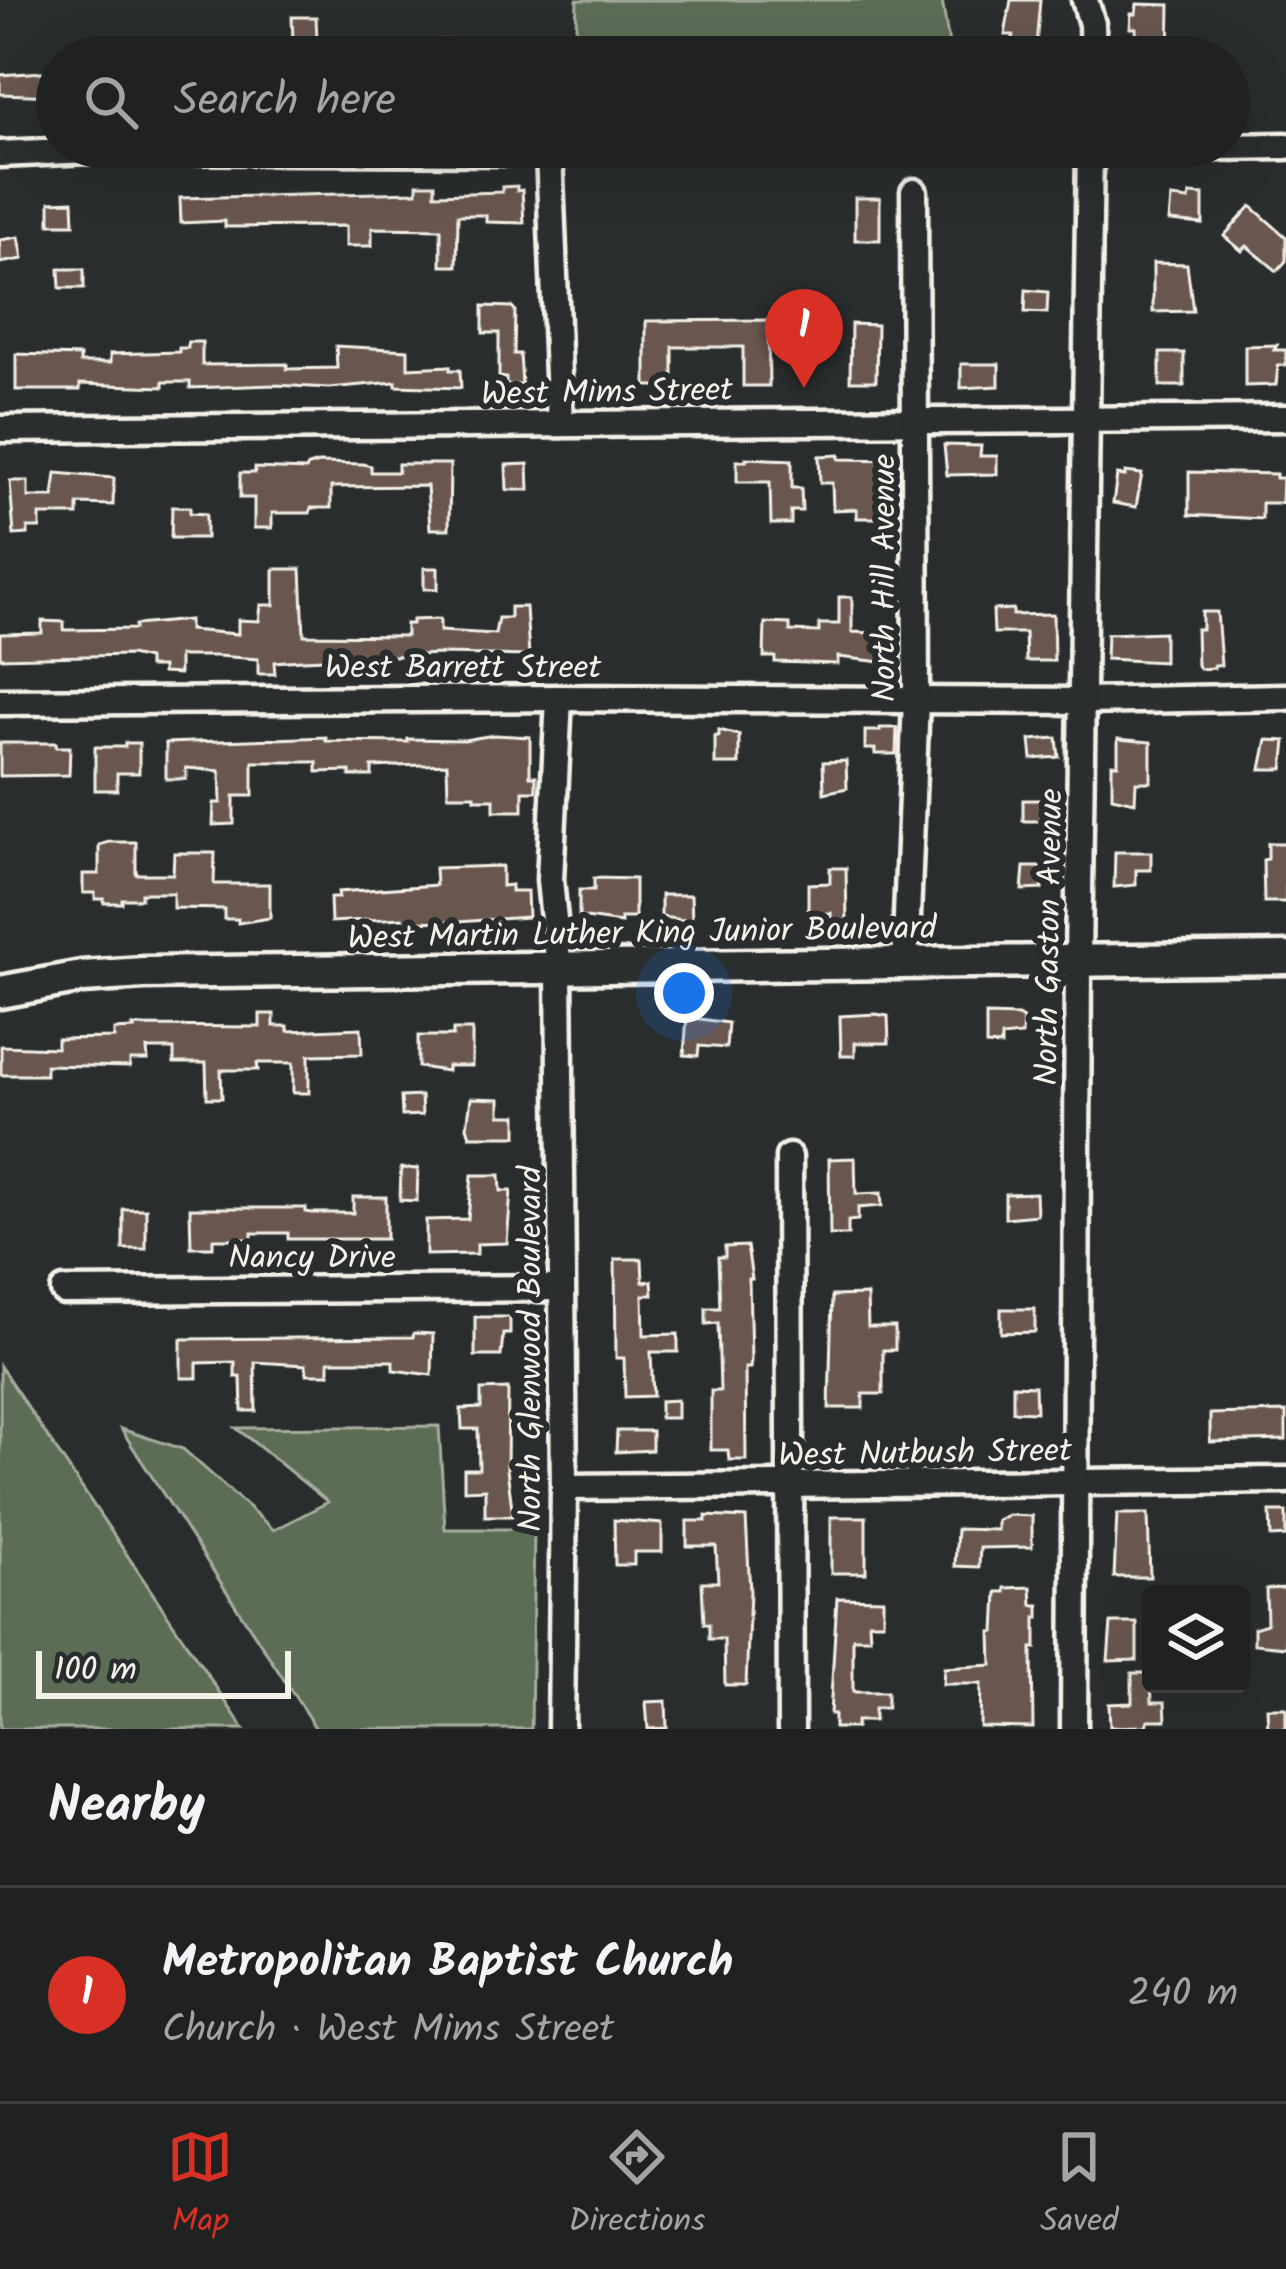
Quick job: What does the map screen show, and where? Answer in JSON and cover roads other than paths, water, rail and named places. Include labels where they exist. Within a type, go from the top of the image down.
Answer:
[{"type":"main road","name":"West Martin Luther King Junior Boulevard","points":[[0,992],[82,977],[143,973],[1286,958]]},
{"type":"street","points":[[1085,0],[1092,36]]},
{"type":"street","points":[[1250,146],[1286,146]]},
{"type":"street","points":[[0,154],[36,152]]},
{"type":"street","points":[[551,168],[560,424]]},
{"type":"street","name":"North Gaston Avenue","points":[[1074,1729],[1078,961],[1090,168]]},
{"type":"street","name":"North Hill Avenue","points":[[905,964],[916,701],[914,192]]},
{"type":"street","name":"West Mims Street","points":[[0,429],[1286,418]]},
{"type":"street","name":"West Barrett Street","points":[[0,702],[1286,697]]},
{"type":"street","name":"North Glenwood Boulevard","points":[[560,698],[550,880],[559,969],[564,1487],[561,1729]]},
{"type":"street","points":[[789,1157],[791,1729]]},
{"type":"street","name":"Nancy Drive","points":[[64,1291],[561,1288]]},
{"type":"street","name":"West Nutbush Street","points":[[564,1487],[1286,1480]]},
{"type":"place","name":"Metropolitan Baptist Church","points":[[804,388]]}]
